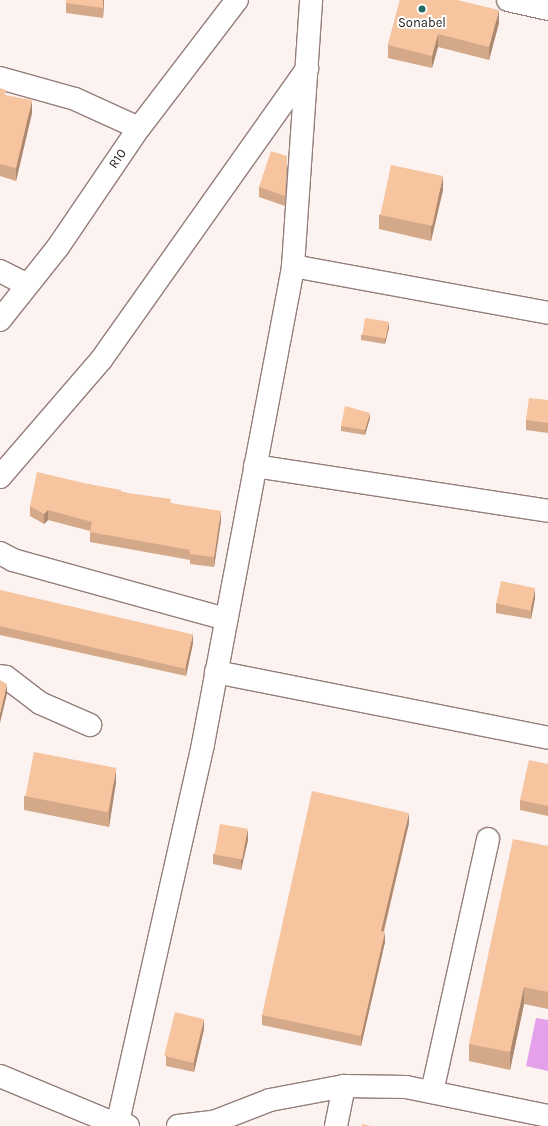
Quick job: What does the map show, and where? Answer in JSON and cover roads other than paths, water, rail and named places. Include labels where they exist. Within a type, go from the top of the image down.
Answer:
[{"type":"street","name":"R10","points":[[0,320],[58,247],[139,128],[237,0]]},
{"type":"street","points":[[0,1076],[121,1126],[203,744],[293,266],[311,0]]},
{"type":"street","points":[[508,0],[548,9]]},
{"type":"street","points":[[2,469],[101,360],[307,69]]},
{"type":"street","points":[[0,78],[75,99],[139,128]]},
{"type":"street","points":[[293,266],[548,313]]},
{"type":"street","points":[[0,271],[27,285]]},
{"type":"street","points":[[255,466],[548,511]]},
{"type":"street","points":[[0,554],[20,562],[226,619]]},
{"type":"street","points":[[216,672],[548,738]]},
{"type":"street","points":[[0,676],[6,677],[40,703],[90,725]]},
{"type":"street","points":[[432,1092],[488,838]]},
{"type":"street","points":[[336,1126],[344,1086]]},
{"type":"street","points":[[178,1126],[216,1121],[270,1100],[344,1086],[406,1087],[548,1116]]},
{"type":"place","name":"Sonabel","points":[[422,9]]}]
